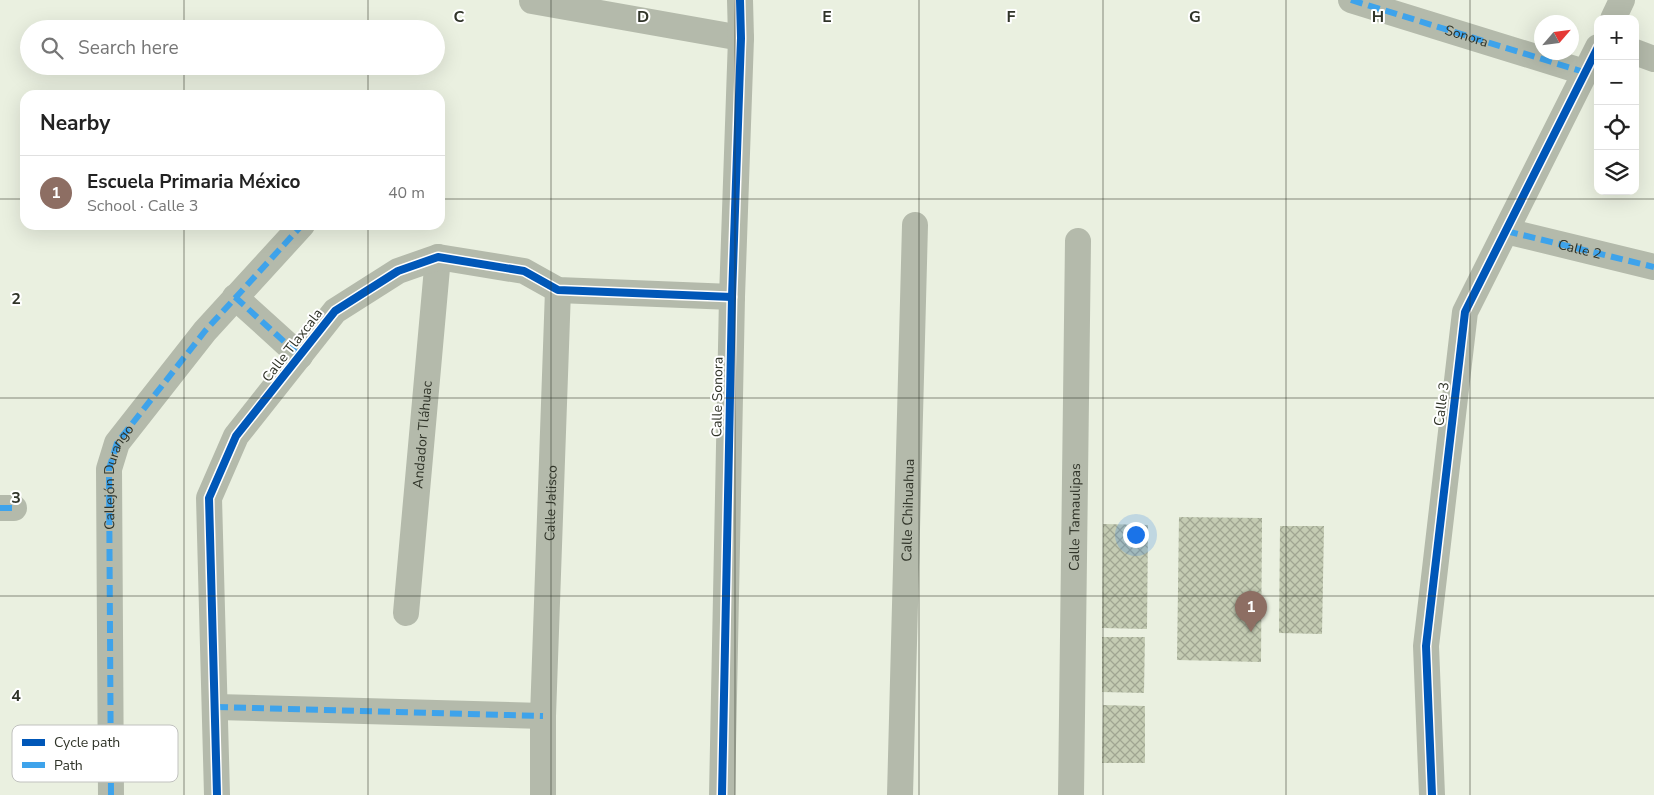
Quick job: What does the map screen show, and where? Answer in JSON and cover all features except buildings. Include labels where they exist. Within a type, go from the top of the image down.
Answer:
[{"type":"street","name":"Calle Sonora","points":[[722,795],[732,297],[742,38],[740,0]]},
{"type":"street","name":"Sonora","points":[[1351,0],[1584,72]]},
{"type":"street","points":[[1615,15],[1622,0]]},
{"type":"street","points":[[532,1],[742,38]]},
{"type":"street","points":[[1639,53],[1654,59]]},
{"type":"street","name":"Calle 3","points":[[1432,795],[1426,646],[1465,312],[1594,54]]},
{"type":"street","name":"Calle Chihuahua","points":[[900,795],[914,225]]},
{"type":"street","name":"Callejón Durango","points":[[111,725],[109,469],[117,443],[205,331],[297,230]]},
{"type":"street","name":"Calle 2","points":[[1506,231],[1654,267]]},
{"type":"street","name":"Calle Tamaulipas","points":[[1071,795],[1078,241]]},
{"type":"street","name":"Calle Tlaxcala","points":[[217,795],[209,498],[236,436],[335,311],[398,271],[438,257],[524,271],[558,290],[732,297]]},
{"type":"street","name":"Andador Tláhuac","points":[[406,613],[438,257]]},
{"type":"street","name":"Calle Jalisco","points":[[543,795],[543,716],[558,290]]},
{"type":"street","name":"Calle Tlaxcala","points":[[235,297],[300,356]]},
{"type":"street","points":[[216,707],[543,716]]},
{"type":"street","name":"Callejón Durango","points":[[111,782],[111,795]]},
{"type":"marked path","points":[[1351,0],[1584,72]]},
{"type":"marked path","points":[[111,725],[109,469],[117,443],[205,331],[297,230]]},
{"type":"marked path","points":[[1506,231],[1654,267]]},
{"type":"marked path","points":[[235,297],[300,356]]},
{"type":"marked path","points":[[0,508],[14,508]]},
{"type":"marked path","points":[[216,707],[543,716]]},
{"type":"marked path","points":[[111,782],[111,795]]},
{"type":"cycle path","points":[[722,795],[732,297],[741,38],[740,0]]},
{"type":"cycle path","points":[[1432,795],[1426,646],[1465,312],[1594,55]]},
{"type":"cycle path","points":[[217,795],[209,498],[236,436],[335,311],[398,271],[438,257],[524,271],[558,290],[732,297]]},
{"type":"place","name":"Escuela Primaria México","points":[[1251,632]]}]
